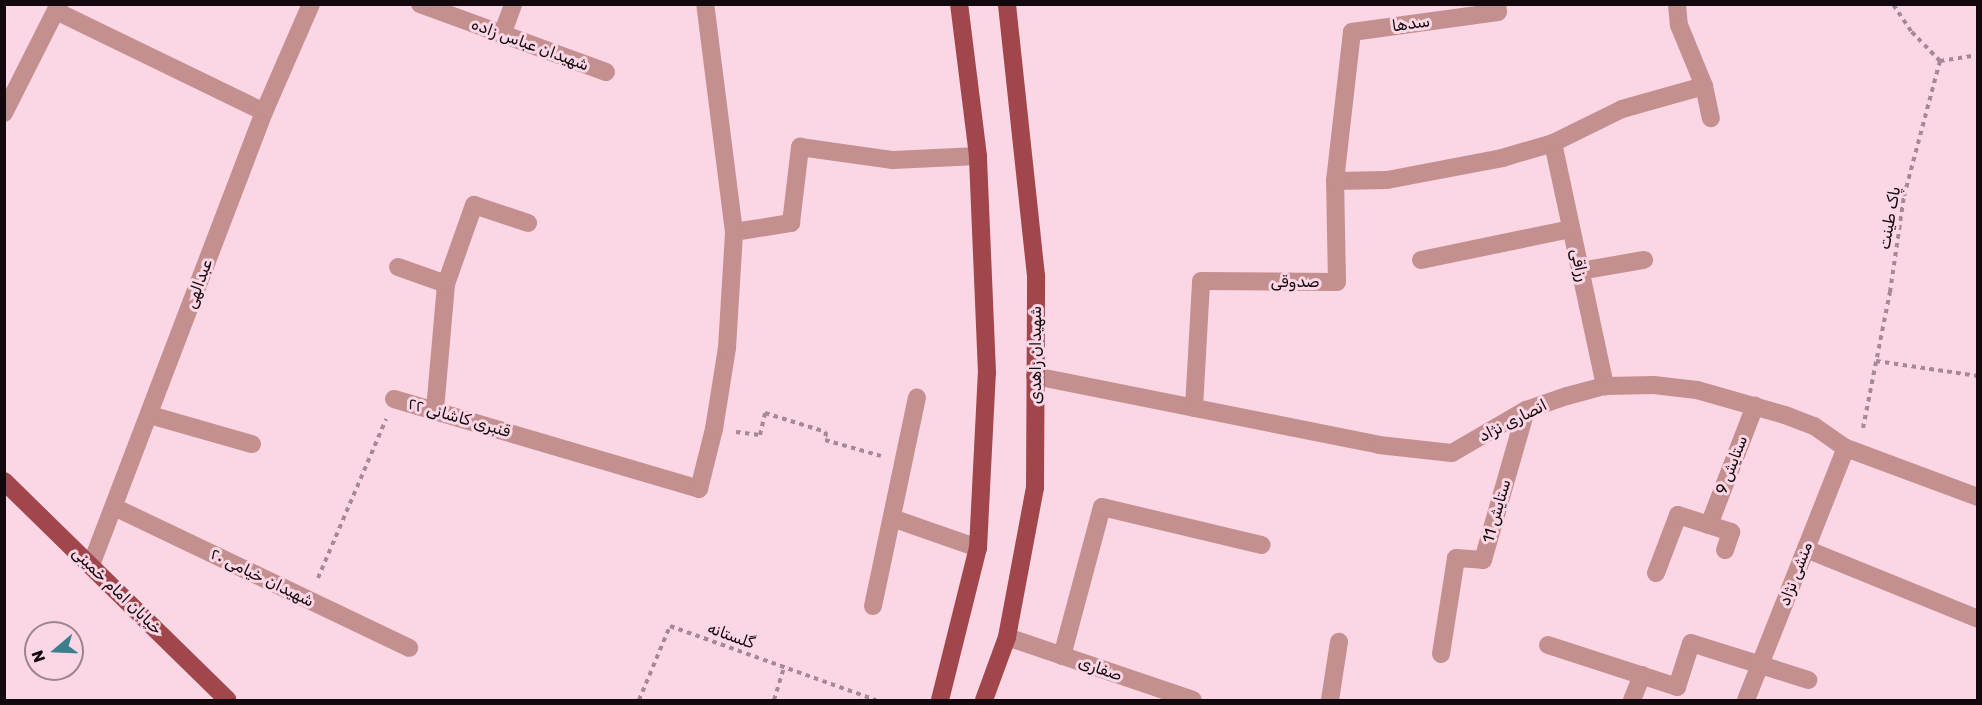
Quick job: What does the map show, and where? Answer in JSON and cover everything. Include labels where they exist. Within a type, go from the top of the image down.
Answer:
[{"type":"main road","points":[[940,700],[978,548],[987,374],[978,156],[959,4]]},
{"type":"main road","name":"شهیدان زاهدی","points":[[984,700],[1007,637],[1035,488],[1036,276],[1007,4]]},
{"type":"main road","name":"خیابان امام خمینی","points":[[4,481],[228,700]]},
{"type":"street","name":"عبدالهی","points":[[91,566],[264,112],[311,4]]},
{"type":"street","name":"شهیدان عباس زاده","points":[[420,4],[606,72]]},
{"type":"street","points":[[502,35],[513,4]]},
{"type":"street","points":[[705,4],[734,232],[727,348],[714,429]]},
{"type":"street","name":"سدها","points":[[1352,32],[1497,12],[1497,4]]},
{"type":"street","points":[[1677,4],[1679,25],[1704,86],[1711,118]]},
{"type":"street","points":[[4,113],[58,8],[264,112]]},
{"type":"street","name":"صدوقی","points":[[1194,408],[1201,281],[1337,282],[1335,181],[1352,32]]},
{"type":"street","points":[[1335,181],[1387,180],[1502,158],[1553,143],[1622,109],[1704,86]]},
{"type":"street","name":"رزاقی","points":[[1553,143],[1605,386]]},
{"type":"street","points":[[734,232],[791,224],[800,147],[893,160],[978,156]]},
{"type":"street","points":[[435,410],[446,284],[474,205],[528,223]]},
{"type":"street","points":[[1421,260],[1571,229]]},
{"type":"street","points":[[1580,270],[1644,260]]},
{"type":"street","points":[[398,267],[446,284]]},
{"type":"street","name":"انصاری نژاد","points":[[1035,376],[1379,445],[1452,453],[1526,410],[1605,386],[1665,386],[1697,390],[1814,426],[1852,450],[1977,497]]},
{"type":"street","points":[[873,606],[917,398]]},
{"type":"street","name":"قنبری کاشانی ۲۲","points":[[394,399],[699,489],[714,429]]},
{"type":"street","name":"ستایش 9","points":[[1710,525],[1755,406]]},
{"type":"street","name":"ستایش 11","points":[[1441,654],[1456,558],[1483,560],[1526,410]]},
{"type":"street","points":[[150,415],[252,444]]},
{"type":"street","name":"منشی نژاد","points":[[1746,700],[1806,549],[1852,450]]},
{"type":"street","name":"شهیدان خیامی ۲۰","points":[[114,507],[409,648]]},
{"type":"street","points":[[1062,656],[1102,507],[1262,545]]},
{"type":"street","points":[[1656,573],[1678,514],[1731,532],[1725,550]]},
{"type":"street","points":[[892,518],[978,548]]},
{"type":"street","points":[[1806,549],[1977,619]]},
{"type":"street","name":"صفاری","points":[[1007,637],[1193,700]]},
{"type":"street","points":[[1330,700],[1339,642]]},
{"type":"street","points":[[1548,645],[1677,687],[1691,643],[1808,680]]},
{"type":"street","points":[[1632,700],[1642,675]]},
{"type":"path","points":[[1893,4],[1911,31],[1940,61],[1972,56]]},
{"type":"path","name":"پاک طینت","points":[[1852,450],[1876,361],[1904,196],[1940,61]]},
{"type":"path","points":[[1876,361],[1977,376]]},
{"type":"path","name":"قنبری کاشانی ۲۲","points":[[308,600],[394,399]]},
{"type":"path","points":[[714,429],[760,435],[765,413],[826,432],[825,440],[905,462]]},
{"type":"path","name":"گلستانه","points":[[639,700],[670,626],[876,700]]},
{"type":"path","points":[[774,700],[784,668]]}]
